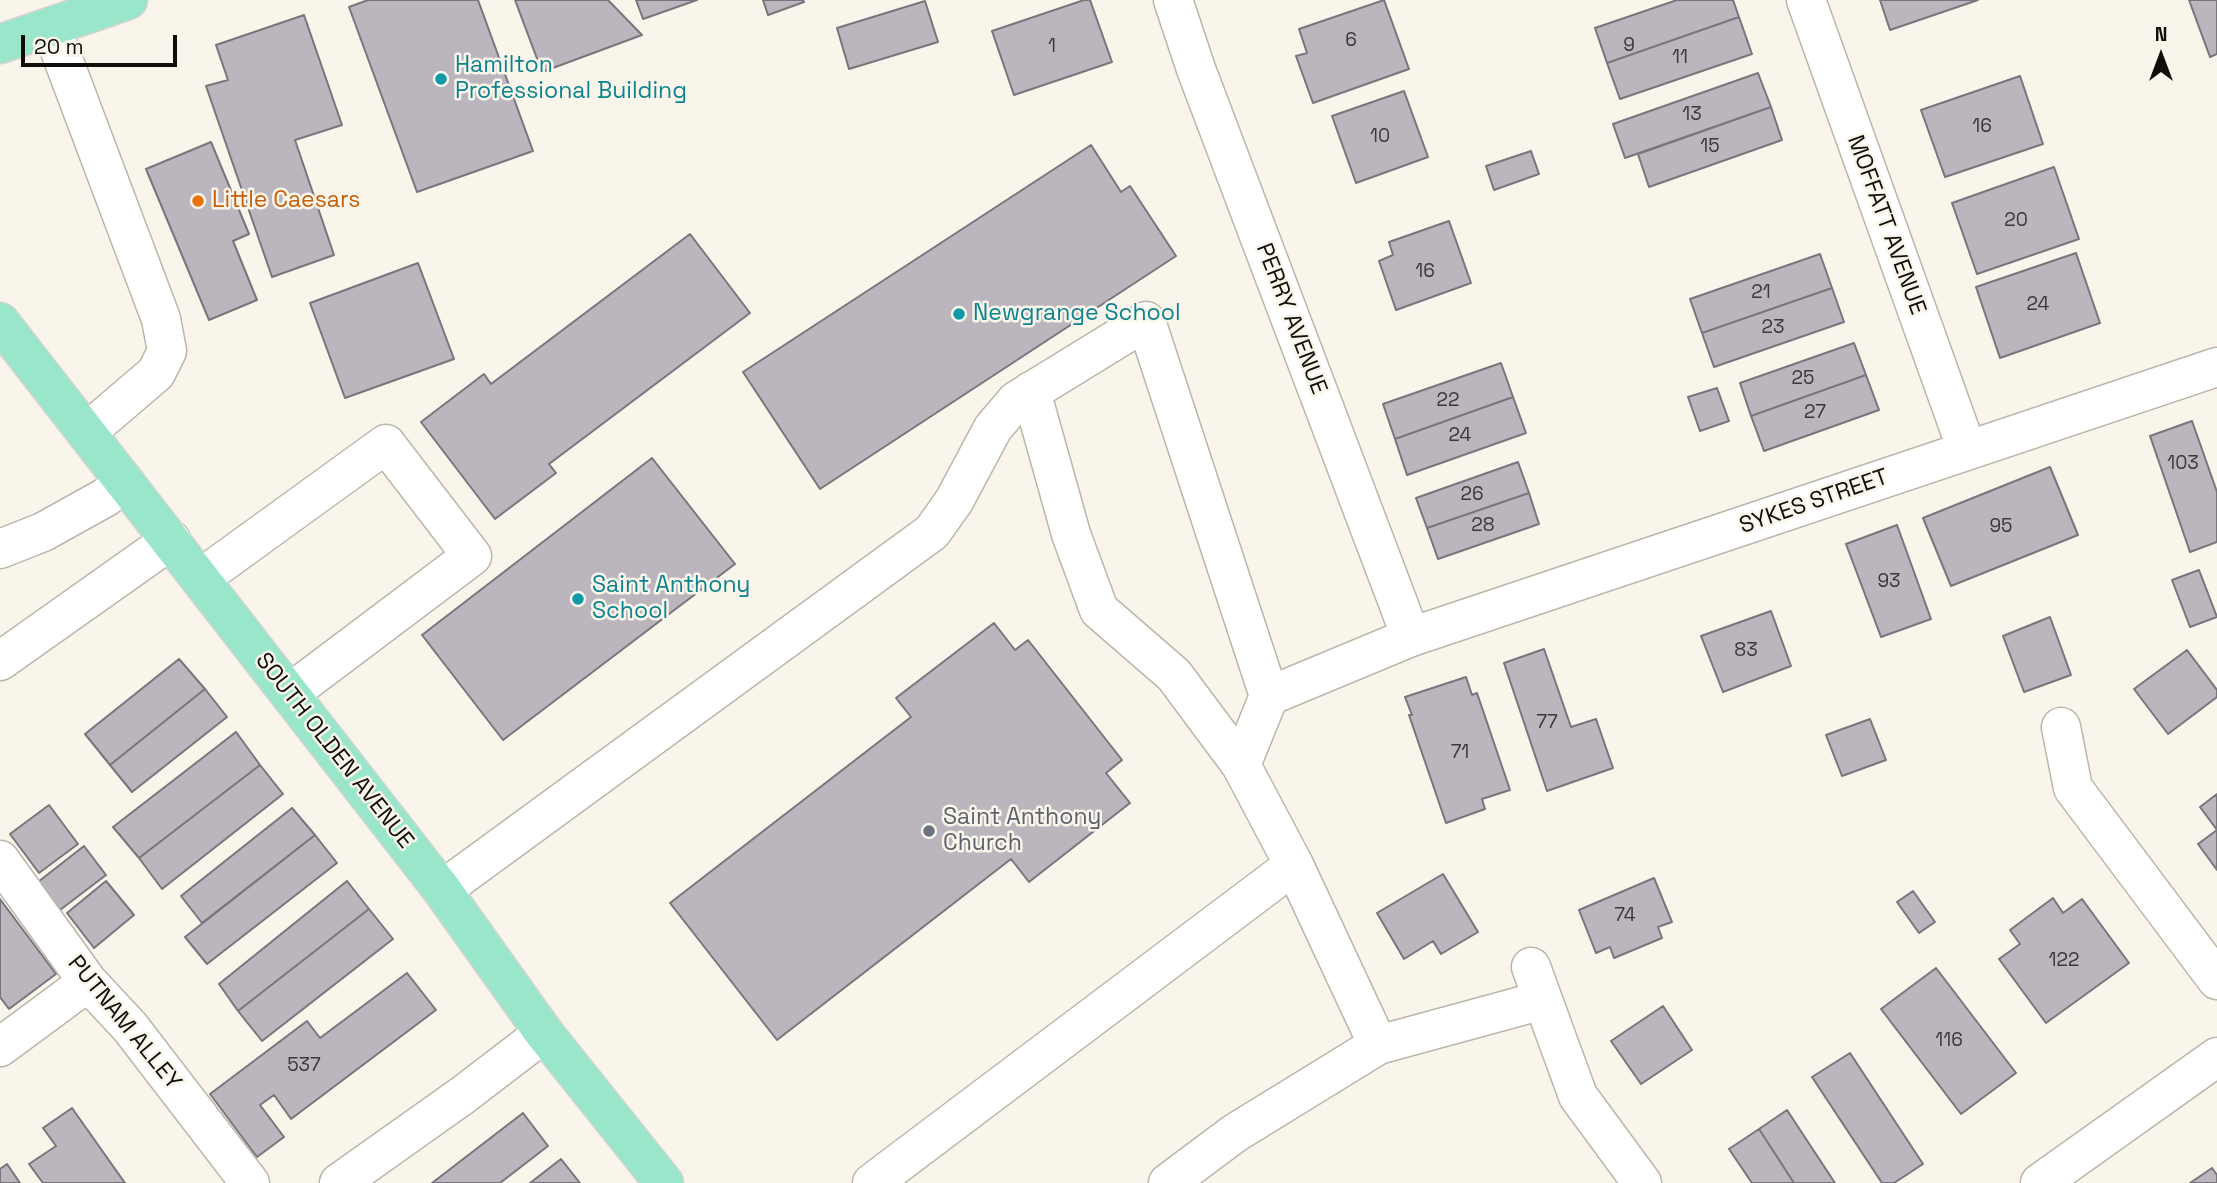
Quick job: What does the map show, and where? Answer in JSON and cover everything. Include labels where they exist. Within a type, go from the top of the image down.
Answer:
[{"type":"main road","points":[[0,44],[128,0]]},
{"type":"main road","name":"SOUTH OLDEN AVENUE","points":[[0,322],[442,890],[544,1033],[664,1183]]},
{"type":"street","name":"PERRY AVENUE","points":[[1173,0],[1196,69],[1411,637]]},
{"type":"street","name":"MOFFATT AVENUE","points":[[1806,0],[1967,450]]},
{"type":"street","points":[[51,27],[161,320],[167,351],[156,373],[87,432]]},
{"type":"street","points":[[442,890],[932,532],[954,500],[993,428],[1016,401],[1146,321],[1269,696],[1241,765]]},
{"type":"street","name":"SYKES STREET","points":[[1269,696],[1411,637],[2217,367]]},
{"type":"street","points":[[1031,391],[1071,534],[1099,610],[1174,675],[1241,765],[1294,865],[1378,1045]]},
{"type":"street","points":[[201,578],[386,444],[394,454],[472,556],[290,693]]},
{"type":"street","points":[[0,549],[43,532],[106,497],[124,481]]},
{"type":"street","points":[[0,662],[172,540]]},
{"type":"street","points":[[2062,727],[2073,788],[2217,980]]},
{"type":"street","name":"PUTNAM ALLEY","points":[[0,860],[88,982],[130,1027],[250,1183]]},
{"type":"street","points":[[872,1183],[1294,865]]},
{"type":"street","points":[[0,1047],[88,982]]},
{"type":"street","points":[[1168,1183],[1235,1133],[1378,1045],[1537,983],[1578,1096],[1642,1183]]},
{"type":"street","points":[[339,1183],[463,1095],[544,1033]]},
{"type":"street","points":[[2040,1183],[2217,1057]]},
{"type":"building","name":"Hamilton Professional Building","points":[[368,0],[478,0],[533,151],[417,192],[349,7]]},
{"type":"building","points":[[515,0],[608,0],[642,35],[542,72]]},
{"type":"building","points":[[636,0],[697,0],[643,19]]},
{"type":"building","points":[[763,0],[803,0],[804,2],[768,15]]},
{"type":"building","points":[[1090,0],[1112,62],[1014,95],[992,31]]},
{"type":"building","points":[[1384,0],[1409,69],[1313,103],[1296,56],[1307,53],[1299,29]]},
{"type":"building","points":[[1677,0],[1733,0],[1739,17],[1607,63],[1595,28]]},
{"type":"building","points":[[1880,0],[1978,0],[1890,30]]},
{"type":"building","points":[[2189,0],[2217,0],[2217,54],[2210,57]]},
{"type":"building","points":[[925,1],[938,42],[849,69],[837,28]]},
{"type":"building","points":[[304,15],[342,125],[295,140],[334,255],[272,277],[206,86],[228,80],[216,45]]},
{"type":"building","points":[[1739,17],[1752,54],[1620,99],[1607,63]]},
{"type":"building","points":[[1758,73],[1771,107],[1625,158],[1613,124]]},
{"type":"building","points":[[2020,76],[2043,144],[1945,177],[1921,110]]},
{"type":"building","points":[[1404,91],[1428,157],[1356,183],[1332,116]]},
{"type":"building","points":[[1771,107],[1782,140],[1649,187],[1638,154]]},
{"type":"building","name":"Little Caesars","points":[[211,142],[249,234],[233,241],[257,300],[209,320],[146,169]]},
{"type":"building","name":"Newgrange School","points":[[1091,145],[1121,192],[1130,186],[1176,256],[820,489],[743,372]]},
{"type":"building","points":[[1531,151],[1539,174],[1494,190],[1486,166]]},
{"type":"building","points":[[2054,167],[2079,239],[1977,274],[1952,203]]},
{"type":"building","points":[[1449,221],[1471,283],[1396,310],[1379,261],[1393,255],[1389,242]]},
{"type":"building","points":[[690,234],[750,313],[549,464],[556,473],[495,519],[421,422],[484,374],[491,384]]},
{"type":"building","points":[[2076,253],[2100,323],[2000,358],[1976,287]]},
{"type":"building","points":[[1820,254],[1832,288],[1702,333],[1690,299]]},
{"type":"building","points":[[418,263],[454,359],[345,398],[310,303]]},
{"type":"building","points":[[1832,288],[1844,322],[1714,367],[1702,333]]},
{"type":"building","points":[[1854,343],[1866,375],[1751,416],[1740,383]]},
{"type":"building","points":[[1501,363],[1513,397],[1395,439],[1383,404]]},
{"type":"building","points":[[1866,375],[1879,410],[1764,451],[1751,416]]},
{"type":"building","points":[[1717,388],[1729,421],[1700,431],[1688,397]]},
{"type":"building","points":[[1513,397],[1526,433],[1407,475],[1395,439]]},
{"type":"building","points":[[2192,421],[2217,492],[2217,542],[2190,552],[2150,436]]},
{"type":"building","name":"Saint Anthony School","points":[[652,458],[735,564],[503,740],[422,635]]},
{"type":"building","points":[[1518,462],[1529,493],[1427,528],[1416,498]]},
{"type":"building","points":[[2050,467],[2078,535],[1951,586],[1923,518]]},
{"type":"building","points":[[1529,493],[1539,524],[1438,559],[1427,528]]},
{"type":"building","points":[[1897,525],[1931,619],[1881,637],[1846,544]]},
{"type":"building","points":[[2199,570],[2217,617],[2190,627],[2172,580]]},
{"type":"building","points":[[1771,611],[1791,666],[1723,692],[1701,636]]},
{"type":"building","points":[[2050,617],[2071,675],[2024,692],[2003,636]]},
{"type":"building","name":"Saint Anthony Church","points":[[994,623],[1015,650],[1028,640],[1122,760],[1106,773],[1130,803],[1029,882],[1011,859],[777,1040],[670,903],[911,717],[896,698]]},
{"type":"building","points":[[1544,649],[1571,727],[1596,719],[1613,768],[1547,791],[1504,663]]},
{"type":"building","points":[[2187,650],[2217,690],[2217,697],[2168,734],[2134,689]]},
{"type":"building","points":[[179,659],[205,689],[110,765],[85,734]]},
{"type":"building","points":[[1466,677],[1472,695],[1477,693],[1510,790],[1482,799],[1485,809],[1446,823],[1405,697]]},
{"type":"building","points":[[205,689],[227,717],[132,792],[110,765]]},
{"type":"building","points":[[1870,719],[1886,760],[1842,776],[1826,735]]},
{"type":"building","points":[[236,732],[260,765],[139,858],[113,827]]},
{"type":"building","points":[[260,765],[283,794],[162,889],[139,858]]},
{"type":"building","points":[[2217,794],[2217,830],[2200,807]]},
{"type":"building","points":[[49,805],[78,844],[39,873],[10,834]]},
{"type":"building","points":[[292,808],[315,835],[202,923],[181,896]]},
{"type":"building","points":[[2217,830],[2217,870],[2198,844]]},
{"type":"building","points":[[315,835],[337,863],[207,964],[185,937]]},
{"type":"building","points":[[84,846],[106,875],[60,910],[38,882]]},
{"type":"building","points":[[1443,874],[1478,932],[1441,954],[1433,941],[1404,959],[1377,913]]},
{"type":"building","points":[[1654,878],[1672,922],[1658,927],[1662,938],[1614,958],[1610,947],[1596,953],[1579,910]]},
{"type":"building","points":[[106,881],[134,915],[94,948],[67,913]]},
{"type":"building","points":[[347,881],[369,909],[238,1011],[219,984]]},
{"type":"building","points":[[1913,891],[1935,922],[1919,933],[1897,902]]},
{"type":"building","points":[[2053,898],[2063,913],[2082,899],[2129,963],[2046,1023],[1999,959],[2020,944],[2010,930]]},
{"type":"building","points":[[0,899],[56,974],[9,1009],[0,997]]},
{"type":"building","points":[[369,909],[393,939],[262,1041],[238,1011]]},
{"type":"building","points":[[1936,968],[2016,1073],[1961,1114],[1881,1009]]},
{"type":"building","points":[[407,973],[436,1010],[291,1119],[274,1095],[260,1105],[284,1137],[257,1157],[210,1094],[307,1021],[320,1038]]},
{"type":"building","points":[[1663,1006],[1692,1050],[1641,1084],[1611,1041]]},
{"type":"building","points":[[1850,1053],[1923,1164],[1894,1183],[1882,1183],[1812,1077]]},
{"type":"building","points":[[72,1108],[125,1183],[43,1183],[29,1164],[56,1146],[43,1128]]},
{"type":"building","points":[[1787,1110],[1835,1183],[1794,1183],[1759,1129]]},
{"type":"building","points":[[523,1113],[548,1146],[500,1183],[432,1183]]},
{"type":"building","points":[[1759,1129],[1794,1183],[1752,1183],[1729,1149]]},
{"type":"building","points":[[561,1159],[580,1183],[530,1183]]},
{"type":"building","points":[[7,1164],[20,1183],[0,1183],[0,1169]]},
{"type":"building","points":[[2212,1168],[2217,1175],[2217,1183],[2190,1183]]},
{"type":"place","name":"Hamilton Professional Building","points":[[441,79]]},
{"type":"place","name":"Little Caesars","points":[[198,201]]},
{"type":"place","name":"Newgrange School","points":[[959,314]]},
{"type":"place","name":"Saint Anthony School","points":[[578,599]]},
{"type":"place","name":"Saint Anthony Church","points":[[929,831]]}]
